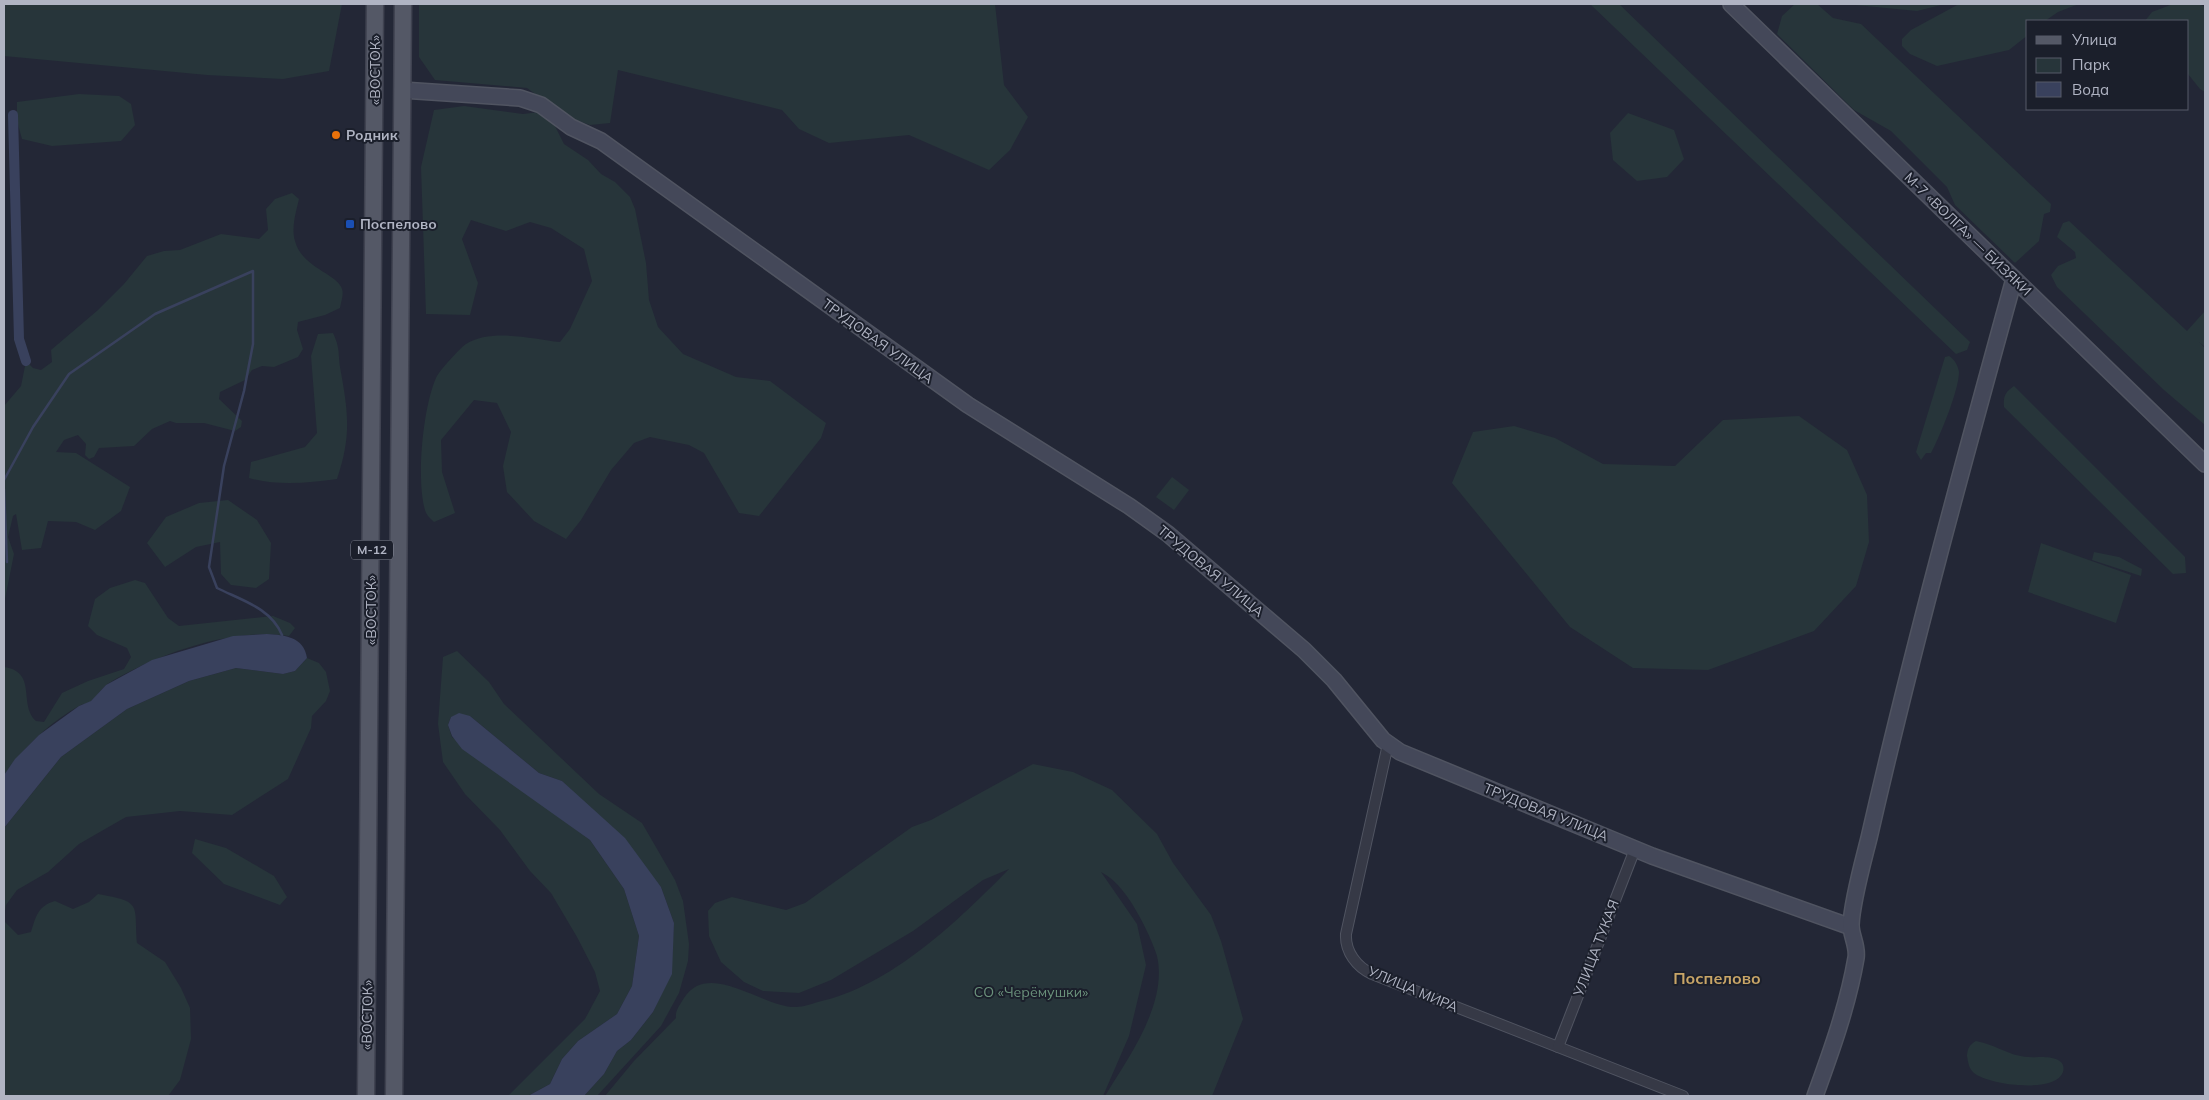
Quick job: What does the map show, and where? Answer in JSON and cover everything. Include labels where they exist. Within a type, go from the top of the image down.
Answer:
[{"type":"main road","name":"«ВОСТОК»","points":[[366,1096],[375,4]]},
{"type":"main road","name":"«ВОСТОК»","points":[[394,1096],[403,4]]},
{"type":"street","name":"М-7 «ВОЛГА» — БИЗЯКИ","points":[[1731,4],[2205,464]]},
{"type":"street","name":"ТРУДОВАЯ УЛИЦА","points":[[402,90],[470,92],[520,98],[542,105],[576,130],[601,141],[968,405],[1129,506],[1173,538],[1304,650],[1334,680],[1388,744],[1416,759],[1635,849],[1851,927]]},
{"type":"street","points":[[1815,1096],[1829,1057],[1853,976],[1857,944],[1851,927],[1864,859],[1904,687],[2014,279]]},
{"type":"street","name":"УЛИЦА МИРА","points":[[1388,744],[1345,941],[1350,954],[1360,966],[1372,974],[1683,1096]]},
{"type":"street","name":"УЛИЦА ТУКАЯ","points":[[1558,1047],[1635,849]]},
{"type":"green space","points":[[4,4],[342,4],[329,71],[283,79],[207,75],[4,56]]},
{"type":"green space","points":[[419,4],[995,4],[1004,85],[1028,117],[1010,150],[989,170],[909,135],[829,143],[799,129],[782,110],[618,70],[610,123],[590,125],[565,116],[527,88],[435,80],[419,57]]},
{"type":"green space","points":[[1590,4],[1619,4],[1970,342],[1967,350],[1956,354]]},
{"type":"green space","points":[[1795,4],[1817,4],[1833,18],[1861,24],[2051,204],[2050,212],[2044,214],[2039,241],[2015,263],[1955,205],[1947,187],[1891,131],[1854,110],[1777,34],[1782,16]]},
{"type":"green space","points":[[1845,4],[1945,4],[1917,11]]},
{"type":"green space","points":[[1959,4],[2079,4],[2058,12],[2046,20],[2026,20],[2026,37],[2009,50],[1937,66],[1910,54],[1902,46],[1902,39],[1911,30]]},
{"type":"green space","points":[[2173,4],[2199,4],[2205,7],[2205,92],[2200,89],[2189,75],[2189,20],[2146,20],[2152,12]]},
{"type":"green space","points":[[79,94],[119,96],[131,104],[135,125],[121,141],[52,146],[22,139],[17,121],[17,102]]},
{"type":"green space","points":[[464,106],[523,114],[540,112],[553,122],[564,144],[588,160],[601,174],[615,182],[630,197],[635,209],[646,263],[649,300],[658,327],[683,354],[736,377],[770,381],[826,423],[821,438],[759,516],[739,513],[704,453],[689,445],[650,437],[634,443],[611,470],[581,520],[566,539],[534,521],[507,492],[503,466],[511,432],[497,403],[474,400],[441,440],[442,472],[455,513],[434,522],[427,515],[422,497],[422,444],[431,391],[438,375],[463,346],[476,339],[512,336],[560,342],[570,329],[592,281],[584,249],[551,228],[530,222],[506,231],[471,220],[462,239],[478,283],[470,315],[426,314],[421,167],[434,110]]},
{"type":"green space","points":[[1628,113],[1674,130],[1684,159],[1667,177],[1637,181],[1613,160],[1610,133]]},
{"type":"green space","points":[[292,193],[299,199],[294,225],[295,241],[305,258],[339,284],[343,293],[340,308],[325,315],[298,322],[297,330],[303,349],[298,357],[274,367],[262,366],[252,370],[245,380],[220,392],[219,399],[242,421],[241,427],[235,431],[204,423],[176,423],[170,421],[152,429],[134,446],[99,448],[94,457],[89,459],[85,455],[86,444],[78,435],[64,440],[56,452],[76,453],[130,487],[121,511],[95,530],[76,522],[48,521],[41,548],[22,550],[16,514],[13,516],[8,537],[14,554],[4,604],[4,406],[21,386],[26,361],[33,368],[41,370],[52,362],[51,350],[98,310],[124,284],[147,256],[164,251],[180,250],[221,234],[259,239],[268,230],[266,209],[275,199]]},
{"type":"green space","points":[[2069,221],[2187,331],[2205,311],[2205,347],[2199,342],[2205,348],[2205,425],[2164,390],[2057,287],[2051,275],[2058,266],[2076,258],[2075,252],[2057,237],[2063,223]]},
{"type":"green space","points":[[333,333],[337,343],[347,410],[347,436],[337,479],[304,483],[282,483],[249,478],[251,462],[305,447],[317,433],[311,356],[318,334]]},
{"type":"green space","points":[[1949,356],[1956,362],[1959,372],[1956,390],[1944,425],[1931,453],[1926,453],[1921,460],[1916,452],[1945,357]]},
{"type":"green space","points":[[2014,386],[2185,557],[2186,573],[2173,574],[2004,407],[2005,395]]},
{"type":"green space","points":[[1799,416],[1847,450],[1867,495],[1869,542],[1856,586],[1814,631],[1708,670],[1633,668],[1570,627],[1452,483],[1473,432],[1514,426],[1555,438],[1603,464],[1675,466],[1723,420]]},
{"type":"green space","points":[[1172,477],[1189,490],[1174,510],[1156,497]]},
{"type":"green space","points":[[228,500],[257,520],[271,543],[269,579],[256,588],[231,585],[221,574],[220,542],[196,547],[165,567],[147,543],[166,517],[199,503]]},
{"type":"green space","points":[[2041,543],[2131,575],[2116,623],[2028,592]]},
{"type":"green space","points":[[2094,552],[2119,557],[2142,569],[2141,576],[2092,560]]},
{"type":"green space","points":[[135,580],[145,583],[168,618],[179,626],[273,616],[290,623],[295,628],[289,636],[267,634],[244,635],[196,645],[149,662],[128,672],[106,685],[90,702],[68,712],[48,728],[28,746],[4,775],[4,667],[14,670],[21,675],[31,714],[36,721],[44,722],[62,693],[88,681],[124,669],[131,657],[127,648],[97,635],[88,626],[95,599],[110,588]]},
{"type":"green space","points":[[457,651],[489,682],[504,704],[599,794],[642,823],[675,880],[683,901],[689,944],[688,961],[679,993],[661,1026],[597,1096],[584,1096],[604,1074],[617,1051],[631,1040],[653,1012],[671,974],[674,923],[661,887],[562,781],[539,773],[470,716],[451,717],[448,725],[452,737],[590,840],[624,889],[639,936],[632,986],[617,1014],[578,1041],[562,1059],[550,1084],[528,1096],[508,1096],[585,1019],[600,991],[595,972],[551,893],[530,871],[500,830],[465,794],[443,762],[438,724],[443,657]]},
{"type":"green space","points":[[307,658],[319,663],[326,672],[330,691],[326,701],[312,716],[311,728],[288,779],[232,815],[180,811],[126,817],[79,844],[48,872],[17,890],[6,905],[4,917],[4,828],[61,757],[127,709],[189,681],[236,668],[283,674],[295,671]]},
{"type":"green space","name":"СО «Черёмушки»","points":[[1033,764],[1073,772],[1112,790],[1157,834],[1173,863],[1211,915],[1221,941],[1243,1019],[1212,1096],[1105,1096],[1144,1030],[1157,993],[1159,974],[1157,956],[1135,908],[1118,885],[1101,872],[1137,924],[1146,965],[1129,1036],[1103,1096],[605,1096],[634,1061],[676,1018],[679,1005],[695,987],[707,983],[722,984],[768,1001],[796,1007],[845,994],[897,967],[922,949],[968,909],[1009,869],[983,880],[913,931],[831,980],[799,993],[763,991],[744,982],[721,962],[709,936],[708,911],[715,903],[732,897],[786,910],[805,903],[912,827],[931,820]]},
{"type":"green space","points":[[195,839],[226,848],[274,876],[287,897],[280,905],[224,884],[192,853]]},
{"type":"green space","points":[[98,894],[123,900],[133,907],[137,943],[165,962],[181,988],[190,1008],[191,1039],[180,1080],[168,1096],[4,1096],[4,921],[18,935],[31,932],[38,912],[49,903],[55,901],[73,909],[89,902]]},
{"type":"green space","points":[[1976,1041],[2020,1056],[2055,1059],[2062,1063],[2063,1072],[2058,1079],[2035,1085],[2006,1084],[1993,1081],[1971,1070],[1967,1056],[1969,1047]]},
{"type":"water","points":[[267,634],[287,636],[298,641],[305,651],[307,658],[295,671],[283,674],[236,668],[189,681],[127,709],[61,757],[4,828],[4,775],[15,759],[39,735],[79,706],[91,701],[106,685],[152,660],[233,636]]},
{"type":"water","points":[[459,713],[470,716],[539,773],[562,781],[625,838],[661,887],[674,923],[672,974],[653,1012],[631,1040],[617,1051],[604,1074],[584,1096],[528,1096],[550,1084],[562,1059],[578,1041],[617,1014],[632,986],[639,936],[624,889],[590,840],[462,749],[452,736],[448,725],[451,717]]},
{"type":"waterway","points":[[13,115],[19,339],[26,361]]},
{"type":"waterway","points":[[4,480],[33,427],[69,374],[155,314],[253,271],[253,344],[244,391],[224,466],[209,567],[217,588],[263,611],[271,618],[282,635]]},
{"type":"waterway","points":[[4,489],[7,562]]},
{"type":"place","name":"Родник","points":[[336,135]]},
{"type":"place","name":"Поспелово","points":[[350,224]]},
{"type":"district","name":"Поспелово","points":[[1717,978]]}]
